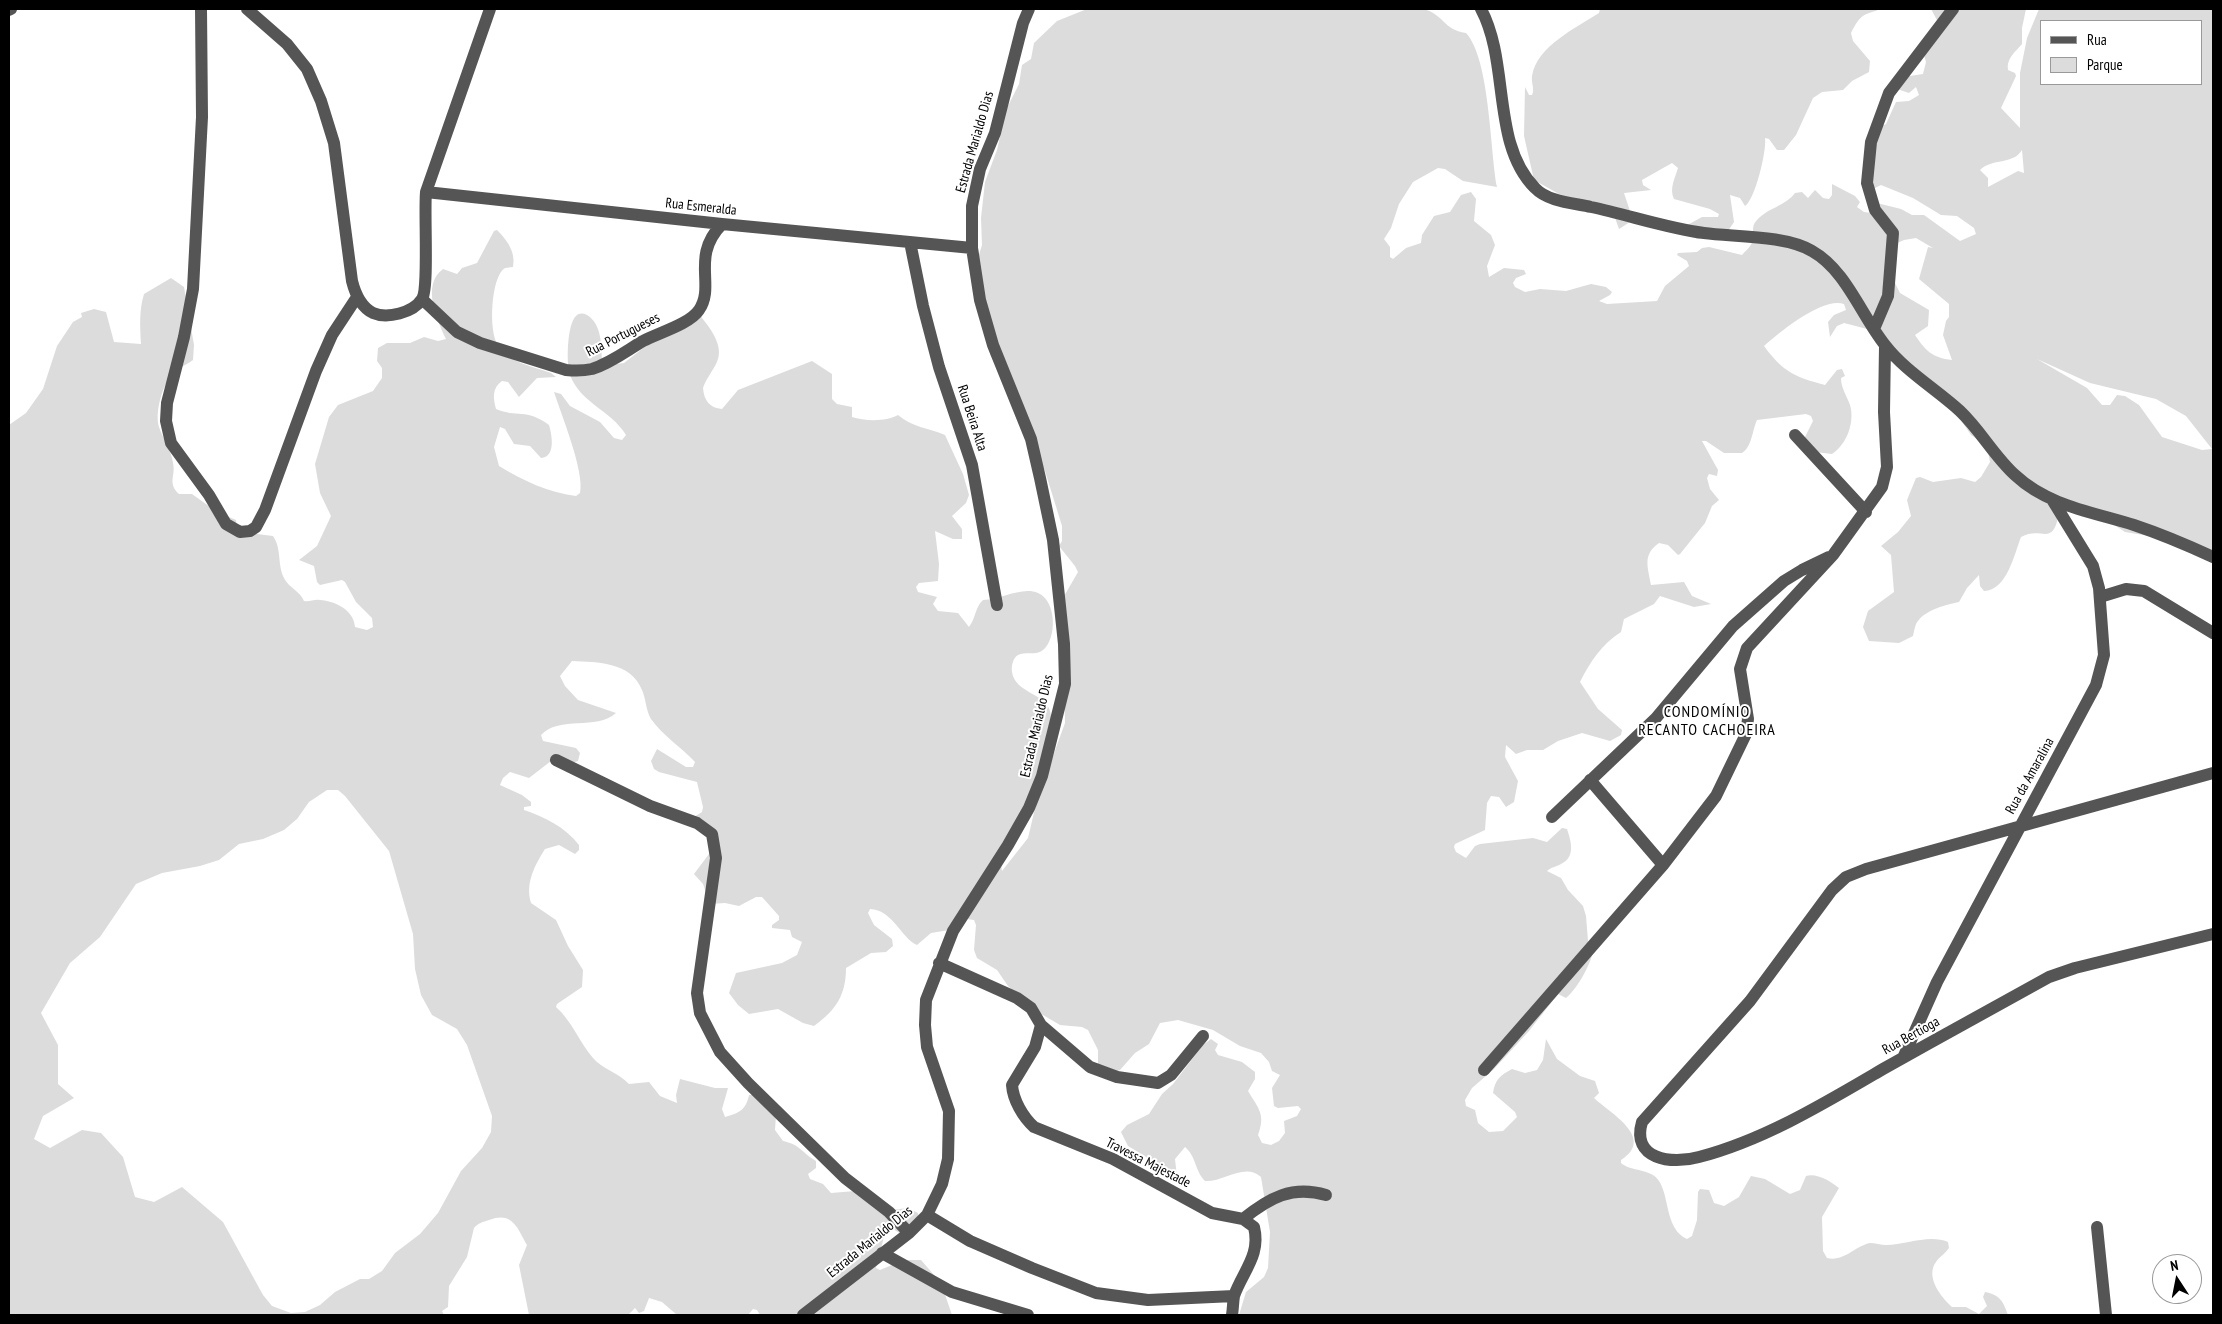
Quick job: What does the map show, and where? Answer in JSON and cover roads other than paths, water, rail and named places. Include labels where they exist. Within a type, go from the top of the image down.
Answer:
[{"type":"street","points":[[201,9],[202,117],[193,289],[184,337],[167,403],[166,421],[171,443],[209,495],[226,524],[232,528],[240,532],[250,531],[256,527],[265,510],[316,371],[332,335],[357,297]]},
{"type":"street","points":[[247,9],[287,44],[307,69],[321,101],[334,143],[352,282],[357,297],[372,312],[389,315],[408,311],[422,299],[425,285],[424,209],[426,192],[490,9]]},
{"type":"street","name":"Estrada Marialdo Dias","points":[[803,1315],[909,1233],[927,1215],[942,1184],[948,1159],[950,1138],[949,1111],[927,1047],[925,1024],[926,1000],[953,931],[1008,845],[1029,808],[1042,776],[1065,684],[1064,644],[1051,531],[1031,439],[994,346],[980,300],[972,248],[972,206],[980,169],[995,133],[1023,23],[1029,9]]},
{"type":"street","points":[[1481,9],[1496,46],[1511,144],[1521,170],[1537,191],[1559,201],[1673,227],[1785,242],[1811,250],[1826,262],[1842,280],[1885,346],[1924,383],[1959,410],[1976,428],[1993,452],[2017,477],[2053,501],[2137,526],[2213,557]]},
{"type":"street","points":[[1874,329],[1888,296],[1893,233],[1875,210],[1867,183],[1871,142],[1889,93],[1953,9]]},
{"type":"street","name":"Rua Esmeralda","points":[[426,192],[722,224],[972,248]]},
{"type":"street","name":"Rua Portugueses","points":[[422,299],[456,332],[480,342],[566,370],[591,369],[608,362],[643,341],[692,318],[700,309],[704,297],[707,242],[722,224]]},
{"type":"street","name":"Rua Beira Alta","points":[[910,242],[923,306],[940,367],[972,465],[997,605]]},
{"type":"street","points":[[1484,1070],[1663,865],[1716,796],[1746,734],[1748,719],[1740,669],[1747,648],[1833,555],[1866,512],[1882,487],[1887,467],[1884,412],[1885,346]]},
{"type":"street","points":[[1796,435],[1866,512]]},
{"type":"street","name":"Rua da Amaralina","points":[[1903,1058],[1936,982],[2096,685],[2104,655],[2100,597],[2093,566],[2053,501]]},
{"type":"street","points":[[1552,817],[1656,718],[1733,626],[1784,581],[1809,566],[1833,555]]},
{"type":"street","points":[[2100,597],[2126,588],[2144,591],[2213,633]]},
{"type":"street","points":[[556,760],[641,802],[697,823],[712,834],[716,858],[697,993],[700,1013],[708,1032],[720,1052],[748,1083],[845,1178],[889,1212],[909,1233]]},
{"type":"street","points":[[2018,828],[2213,773]]},
{"type":"street","points":[[1590,780],[1663,865]]},
{"type":"street","name":"Rua Bertioga","points":[[2018,828],[1866,869],[1846,877],[1832,890],[1750,1001],[1642,1122],[1638,1135],[1642,1147],[1650,1154],[1670,1160],[1698,1158],[1808,1112],[2049,977],[2075,968],[2213,934]]},
{"type":"street","points":[[939,964],[1017,998],[1031,1008],[1041,1025],[1090,1067],[1101,1072],[1150,1083],[1158,1083],[1171,1075],[1203,1036]]},
{"type":"street","name":"Travessa Majestade","points":[[1041,1025],[1035,1047],[1012,1085],[1016,1100],[1027,1121],[1034,1127],[1113,1159],[1212,1213],[1243,1219]]},
{"type":"street","points":[[1232,1315],[1234,1296],[1251,1265],[1256,1244],[1254,1226],[1243,1219],[1273,1198],[1288,1192],[1314,1191],[1326,1195]]},
{"type":"street","points":[[927,1215],[970,1241],[1096,1293],[1148,1300],[1234,1296]]},
{"type":"street","points":[[2096,1227],[2106,1315]]},
{"type":"street","points":[[882,1253],[952,1292],[1028,1315]]},
{"type":"district","name":"CONDOMÍNIO RECANTO CACHOEIRA","points":[[1707,721]]}]
